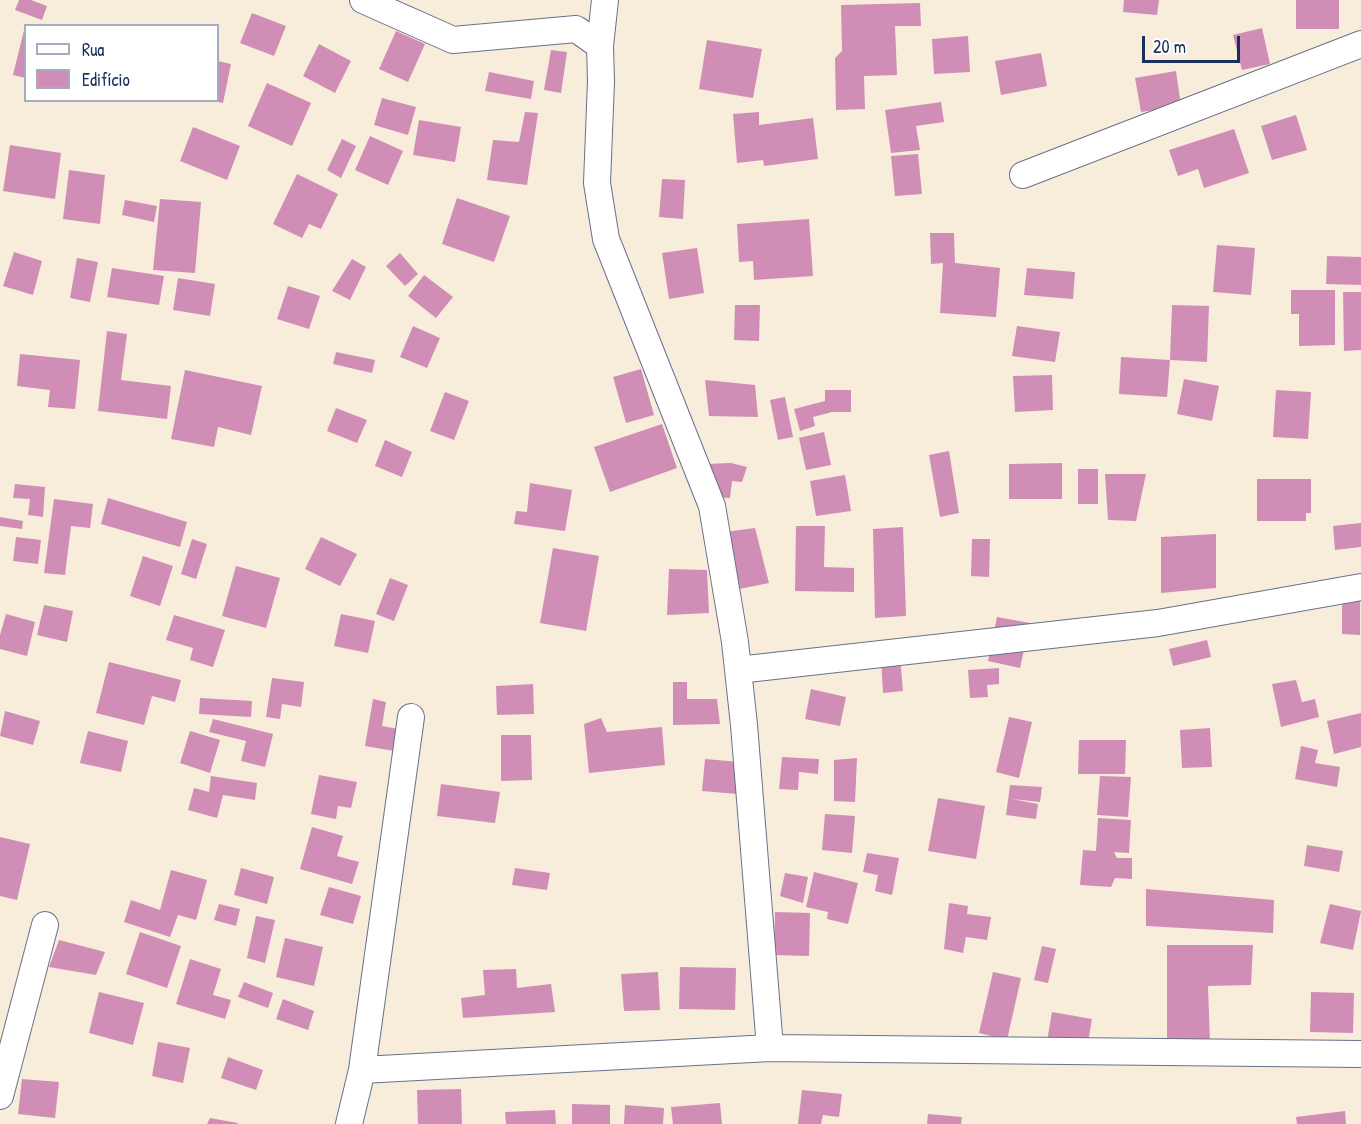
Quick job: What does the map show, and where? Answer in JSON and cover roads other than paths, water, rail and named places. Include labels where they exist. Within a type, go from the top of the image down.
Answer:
[{"type":"street","points":[[363,0],[453,39],[576,29],[600,46]]},
{"type":"street","points":[[605,0],[600,46],[597,183],[606,239],[712,506],[738,670],[770,1048]]},
{"type":"street","points":[[1023,175],[1361,44]]},
{"type":"street","points":[[738,670],[1158,624],[1361,587]]},
{"type":"street","points":[[349,1124],[362,1070],[411,717]]},
{"type":"street","points":[[0,1096],[45,925]]},
{"type":"street","points":[[362,1070],[770,1048],[1361,1054]]}]
